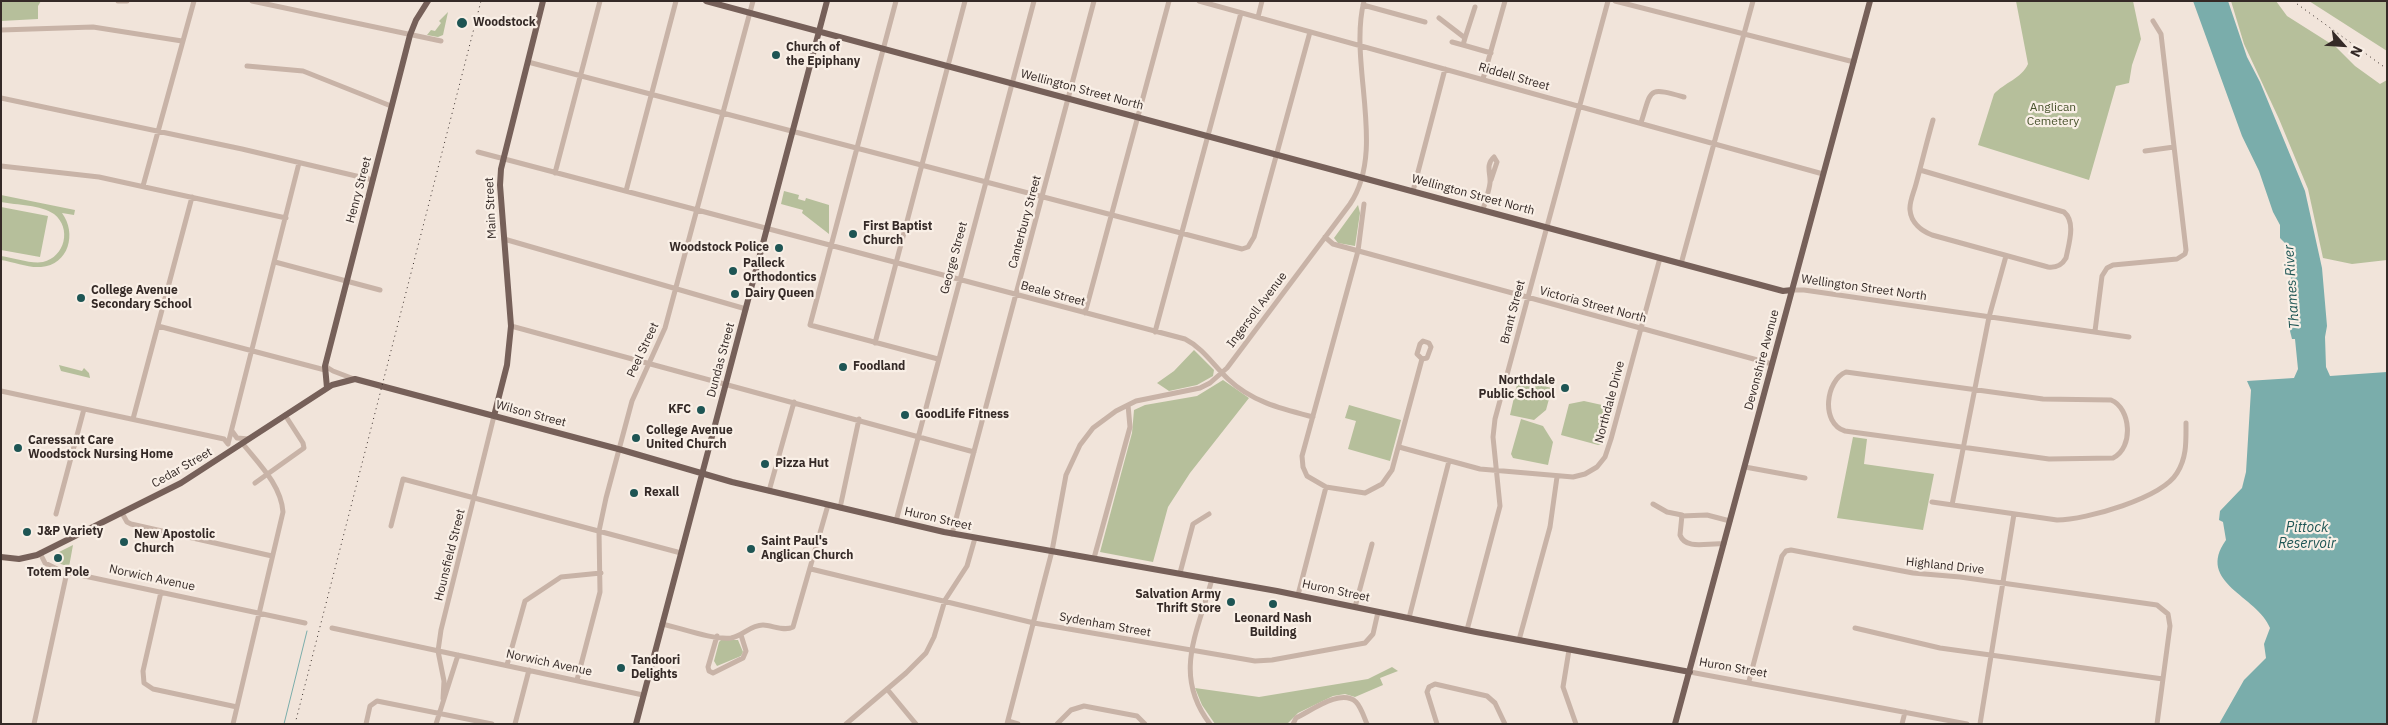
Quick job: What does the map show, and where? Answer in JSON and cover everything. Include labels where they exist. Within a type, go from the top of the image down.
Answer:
[{"type":"main road","name":"Henry Street","points":[[327,388],[325,368],[391,106],[410,34],[428,1]]},
{"type":"main road","name":"Main Street","points":[[494,416],[507,365],[511,326],[500,185],[503,159],[543,1]]},
{"type":"main road","name":"Wellington Street North","points":[[706,1],[1209,135],[1681,264],[1784,291],[1792,290]]},
{"type":"main road","name":"Dundas Street","points":[[636,724],[827,1]]},
{"type":"main road","name":"Devonshire Avenue","points":[[1675,724],[1870,1]]},
{"type":"main road","name":"Wilson Street","points":[[355,379],[702,472]]},
{"type":"main road","points":[[327,388],[341,381],[355,379]]},
{"type":"main road","name":"Cedar Street","points":[[40,553],[181,483],[327,388]]},
{"type":"main road","name":"Huron Street","points":[[702,472],[769,491],[952,534],[1298,595],[1467,630],[1690,672]]},
{"type":"main road","points":[[1,558],[23,559],[40,553]]},
{"type":"street","points":[[118,1],[127,1]]},
{"type":"street","points":[[143,186],[194,1]]},
{"type":"street","points":[[252,1],[441,41]]},
{"type":"street","points":[[555,173],[600,1]]},
{"type":"street","points":[[626,191],[676,1]]},
{"type":"street","name":"Peel Street","points":[[577,680],[599,598],[601,574],[599,531],[619,449],[632,401],[662,336],[676,290],[752,1]]},
{"type":"street","points":[[896,1],[810,325],[938,359]]},
{"type":"street","points":[[874,343],[965,1]]},
{"type":"street","name":"George Street","points":[[896,521],[1034,1]]},
{"type":"street","name":"Canterbury Street","points":[[952,534],[1094,1]]},
{"type":"street","points":[[1086,313],[1169,1]]},
{"type":"street","name":"Riddell Street","points":[[1199,1],[1823,174]]},
{"type":"street","points":[[1258,17],[1262,1]]},
{"type":"street","points":[[1483,79],[1505,1]]},
{"type":"street","name":"Brant Street","points":[[1467,630],[1500,506],[1493,437],[1495,418],[1608,1]]},
{"type":"street","points":[[1616,1],[1744,36],[1854,62]]},
{"type":"street","points":[[1681,264],[1753,1]]},
{"type":"street","points":[[1363,3],[1424,22]]},
{"type":"street","name":"Ingersoll Avenue","points":[[1008,722],[1052,551],[1066,475],[1076,451],[1101,421],[1128,405],[1148,398],[1194,390],[1210,383],[1222,373],[1352,200],[1363,177],[1366,157],[1361,46],[1363,3]]},
{"type":"street","points":[[1463,45],[1475,8]]},
{"type":"street","points":[[1155,332],[1240,13]]},
{"type":"street","points":[[1439,18],[1466,38]]},
{"type":"street","points":[[2094,331],[2102,276],[2107,268],[2113,265],[2177,259],[2185,254],[2161,34],[2153,21]]},
{"type":"street","points":[[1,30],[93,26],[182,41]]},
{"type":"street","points":[[528,62],[581,74],[1239,248],[1248,247],[1254,237],[1310,32]]},
{"type":"street","points":[[1452,42],[1491,53]]},
{"type":"street","points":[[247,66],[303,71],[391,106]]},
{"type":"street","points":[[1413,191],[1445,69]]},
{"type":"street","points":[[1641,123],[1653,92],[1658,90],[1684,97]]},
{"type":"street","points":[[1,98],[158,130],[373,180]]},
{"type":"street","points":[[1920,170],[2062,211],[2069,216],[2071,226],[2066,258],[2059,266],[2048,268],[1932,235],[1921,230],[1915,223],[1910,211],[1920,170],[1933,120]]},
{"type":"street","points":[[2145,151],[2174,147]]},
{"type":"street","name":"Beale Street","points":[[478,152],[1190,342],[1238,388],[1267,404],[1313,417]]},
{"type":"street","points":[[228,444],[299,163]]},
{"type":"street","points":[[1,166],[86,175],[286,218]]},
{"type":"street","points":[[1483,210],[1491,180]]},
{"type":"street","points":[[133,419],[192,197]]},
{"type":"street","points":[[1364,204],[1358,251],[1302,456],[1303,467],[1309,479],[1326,487],[1358,493],[1372,491],[1382,484],[1389,475],[1398,448],[1422,359]]},
{"type":"street","name":"Victoria Street North","points":[[1324,237],[1333,244],[1772,364]]},
{"type":"street","points":[[504,239],[746,309]]},
{"type":"street","points":[[1952,505],[1989,316],[2006,256]]},
{"type":"street","name":"Northdale Drive","points":[[1398,448],[1480,469],[1557,477],[1573,477],[1585,474],[1597,467],[1605,457],[1660,258]]},
{"type":"street","points":[[275,262],[380,290]]},
{"type":"street","name":"Wellington Street North","points":[[1792,290],[1804,290],[2129,337]]},
{"type":"street","name":"Wilson Street","points":[[158,326],[325,368],[355,379]]},
{"type":"street","points":[[511,326],[859,419],[974,452]]},
{"type":"street","points":[[1854,372],[1975,390],[2043,399],[2111,400],[2125,412],[2126,443],[2120,454],[2110,458],[2049,459],[1839,429],[1831,422],[1828,414],[1832,383],[1842,374],[1854,372]]},
{"type":"street","points":[[1,390],[224,439],[232,451]]},
{"type":"street","points":[[769,491],[794,402]]},
{"type":"street","points":[[1094,558],[1130,427],[1128,405]]},
{"type":"street","points":[[56,514],[84,409]]},
{"type":"street","points":[[255,483],[304,448],[285,415]]},
{"type":"street","name":"Hounsfield Street","points":[[443,699],[444,681],[438,651],[441,630],[494,416]]},
{"type":"street","points":[[840,508],[859,419]]},
{"type":"street","points":[[1932,502],[2068,520],[2148,496],[2171,481],[2179,469],[2186,446],[2186,423]]},
{"type":"street","points":[[232,430],[236,437],[249,440]]},
{"type":"street","points":[[234,724],[282,508],[279,493],[243,444]]},
{"type":"street","points":[[1409,618],[1449,461]]},
{"type":"street","points":[[1744,467],[1805,478]]},
{"type":"street","points":[[1519,640],[1550,527],[1557,477]]},
{"type":"street","points":[[391,526],[403,479],[680,553]]},
{"type":"street","points":[[1298,595],[1326,487]]},
{"type":"street","points":[[1654,504],[1667,512],[1681,516],[1707,515],[1730,521]]},
{"type":"street","points":[[662,624],[729,638],[741,635],[749,629],[760,625],[786,629],[793,627],[828,505]]},
{"type":"street","points":[[122,513],[127,522],[131,524],[272,556]]},
{"type":"street","points":[[1180,573],[1193,524],[1209,514]]},
{"type":"street","points":[[1980,724],[2014,514]]},
{"type":"street","points":[[1681,516],[1679,532],[1682,541],[1694,545],[1724,544]]},
{"type":"street","points":[[846,724],[887,690],[926,653],[934,637],[945,600],[967,566],[975,538]]},
{"type":"street","points":[[1355,607],[1372,544]]},
{"type":"street","name":"Highland Drive","points":[[1749,682],[1782,556],[1788,550],[1913,574],[2004,583],[2150,602],[2159,606],[2168,614],[2170,626],[2163,679]]},
{"type":"street","name":"Norwich Avenue","points":[[40,553],[49,566],[67,572],[306,622]]},
{"type":"street","name":"Sydenham Street","points":[[811,569],[1034,623],[1262,661],[1359,644],[1371,637],[1378,612]]},
{"type":"street","points":[[34,724],[67,572]]},
{"type":"street","points":[[507,665],[524,601],[561,577],[601,574]]},
{"type":"street","points":[[1210,724],[1199,708],[1191,690],[1189,666],[1212,579]]},
{"type":"street","points":[[160,592],[143,671],[144,683],[153,689],[237,707]]},
{"type":"street","name":"Norwich Avenue","points":[[332,628],[577,680],[643,696]]},
{"type":"street","points":[[1855,628],[1940,648],[2163,679],[2157,724]]},
{"type":"street","points":[[717,636],[708,667],[709,671],[714,673],[744,657],[746,651],[741,635]]},
{"type":"street","points":[[1569,650],[1563,687],[1576,724]]},
{"type":"street","points":[[436,724],[458,655]]},
{"type":"street","points":[[516,724],[529,670]]},
{"type":"street","name":"Huron Street","points":[[1690,672],[1968,724]]},
{"type":"street","points":[[1437,724],[1427,692],[1429,686],[1435,684],[1487,696],[1496,703],[1505,724]]},
{"type":"street","points":[[887,690],[916,724]]},
{"type":"street","points":[[1293,724],[1296,718],[1334,699],[1344,697],[1356,702],[1367,724]]},
{"type":"street","points":[[366,724],[373,702],[382,701],[492,724]]},
{"type":"street","points":[[1056,724],[1071,710],[1084,706],[1137,716],[1145,724]]},
{"type":"street","points":[[1902,724],[1906,712]]},
{"type":"street","points":[[1008,722],[1018,724]]},
{"type":"green space","points":[[1,1],[41,1],[38,6],[38,19],[1,21]]},
{"type":"green space","name":"Anglican Cemetery","points":[[2016,1],[2133,1],[2141,39],[2132,65],[2129,83],[2116,86],[2089,180],[1978,145],[1994,94],[2022,73],[2028,64]]},
{"type":"green space","points":[[2231,1],[2276,1],[2287,16],[2336,47],[2355,66],[2380,84],[2387,80],[2387,260],[2352,264],[2323,258],[2308,189],[2279,119],[2244,44]]},
{"type":"green space","points":[[2309,1],[2387,1],[2387,51]]},
{"type":"green space","points":[[448,12],[443,35],[438,37],[427,35],[431,30],[435,31],[441,23],[439,21]]},
{"type":"green space","points":[[784,191],[799,195],[798,199],[805,201],[806,198],[829,205],[829,234],[802,213],[803,210],[781,204]]},
{"type":"green space","points":[[1,195],[75,210],[74,215],[62,213],[67,221],[69,238],[68,247],[58,261],[51,265],[36,267],[1,260],[1,256],[33,262],[43,262],[51,259],[61,248],[64,234],[60,220],[54,214],[36,207],[1,202]]},
{"type":"green space","points":[[1358,205],[1360,213],[1355,246],[1338,243],[1334,238]]},
{"type":"green space","points":[[1,207],[48,216],[40,257],[1,250]]},
{"type":"green space","points":[[1194,350],[1214,370],[1213,376],[1197,385],[1169,391],[1157,383],[1174,371]]},
{"type":"green space","points":[[59,365],[82,371],[84,368],[89,373],[90,378],[61,371]]},
{"type":"green space","points":[[1223,380],[1249,398],[1190,473],[1168,507],[1153,562],[1100,552],[1132,433],[1134,410],[1145,405],[1197,396]]},
{"type":"green space","points":[[1518,380],[1552,388],[1546,410],[1534,420],[1510,415]]},
{"type":"green space","points":[[1584,401],[1611,407],[1602,444],[1598,445],[1561,435],[1569,404]]},
{"type":"green space","points":[[1349,405],[1401,420],[1390,461],[1348,449],[1356,421],[1345,418]]},
{"type":"green space","points":[[1521,419],[1543,426],[1553,442],[1548,465],[1513,458],[1511,454]]},
{"type":"green space","points":[[1853,437],[1867,439],[1864,464],[1934,474],[1923,530],[1837,518]]},
{"type":"green space","points":[[73,545],[69,567],[53,561],[53,555]]},
{"type":"green space","points":[[721,640],[738,640],[743,652],[741,656],[717,666],[714,661]]},
{"type":"green space","points":[[1392,667],[1398,671],[1380,678],[1383,685],[1355,697],[1345,694],[1333,696],[1298,713],[1287,724],[1215,724],[1202,705],[1195,688],[1259,697],[1368,679]]},
{"type":"water","name":"Pittock Reservoir","points":[[2193,1],[2228,1],[2247,57],[2260,82],[2305,191],[2322,268],[2327,326],[2325,337],[2326,367],[2330,376],[2387,372],[2387,724],[2219,724],[2244,680],[2266,658],[2264,644],[2270,628],[2254,607],[2223,578],[2218,567],[2218,555],[2226,540],[2223,522],[2219,520],[2220,511],[2242,488],[2246,472],[2251,390],[2247,381],[2294,378],[2298,369],[2295,339],[2292,339],[2290,331],[2293,291],[2285,243],[2280,238],[2280,225],[2273,212],[2259,171],[2242,136]]},
{"type":"waterway","points":[[284,724],[307,631]]},
{"type":"railway","points":[[295,724],[481,1]]},
{"type":"railway","points":[[2293,1],[2387,69]]},
{"type":"place","name":"Woodstock","points":[[462,23]]},
{"type":"place","name":"Church of the Epiphany","points":[[776,55]]},
{"type":"place","name":"First Baptist Church","points":[[853,234]]},
{"type":"place","name":"Woodstock Police","points":[[779,248]]},
{"type":"place","name":"Palleck Orthodontics","points":[[733,271]]},
{"type":"place","name":"Dairy Queen","points":[[735,294]]},
{"type":"place","name":"College Avenue Secondary School","points":[[81,298]]},
{"type":"place","name":"Foodland","points":[[843,367]]},
{"type":"place","name":"Northdale Public School","points":[[1565,388]]},
{"type":"place","name":"KFC","points":[[701,410]]},
{"type":"place","name":"GoodLife Fitness","points":[[905,415]]},
{"type":"place","name":"College Avenue United Church","points":[[636,438]]},
{"type":"place","name":"Caressant Care Woodstock Nursing Home","points":[[18,448]]},
{"type":"place","name":"Pizza Hut","points":[[765,464]]},
{"type":"place","name":"Rexall","points":[[634,493]]},
{"type":"place","name":"J&P Variety","points":[[27,532]]},
{"type":"place","name":"New Apostolic Church","points":[[124,542]]},
{"type":"place","name":"Saint Paul's Anglican Church","points":[[751,549]]},
{"type":"place","name":"Totem Pole","points":[[58,558]]},
{"type":"place","name":"Salvation Army Thrift Store","points":[[1231,602]]},
{"type":"place","name":"Leonard Nash Building","points":[[1273,604]]},
{"type":"place","name":"Tandoori Delights","points":[[621,668]]},
{"type":"water label","name":"Thames River","points":[[2292,287]]}]
